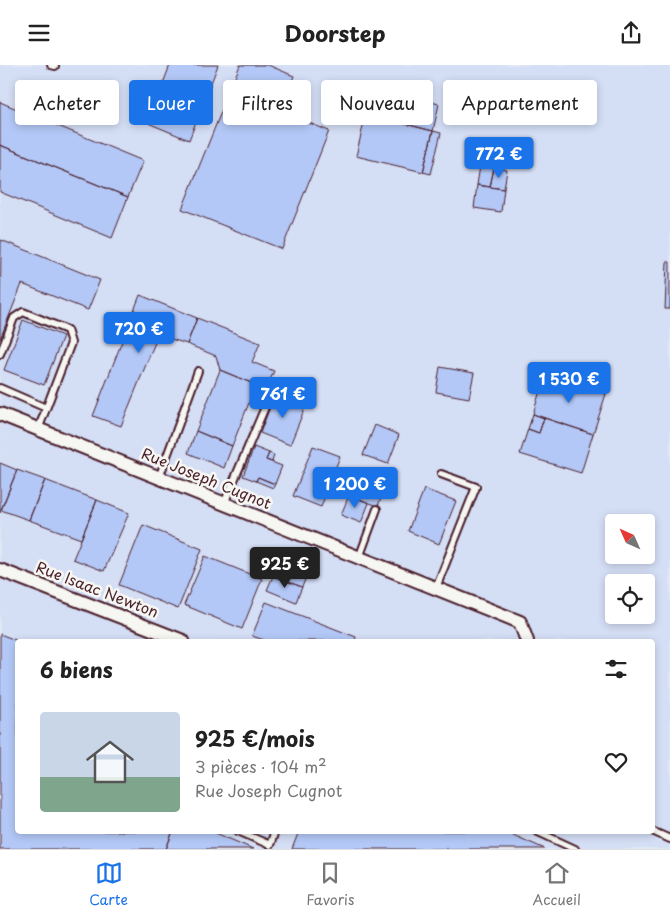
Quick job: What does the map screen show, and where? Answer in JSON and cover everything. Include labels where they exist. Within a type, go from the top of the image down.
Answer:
[{"type":"street","name":"Rue Joseph Cugnot","points":[[0,415],[520,622],[526,639]]},
{"type":"street","name":"Rue Isaac Newton","points":[[0,570],[178,639]]},
{"type":"lane","points":[[0,354],[14,317],[23,312],[67,330],[71,343],[38,430]]},
{"type":"lane","points":[[159,478],[198,371]]},
{"type":"lane","points":[[0,388],[46,408]]},
{"type":"lane","points":[[224,504],[265,407]]},
{"type":"lane","points":[[436,589],[476,487],[441,474]]},
{"type":"lane","points":[[359,558],[377,509]]},
{"type":"lane","points":[[655,832],[670,839]]},
{"type":"lane","points":[[245,834],[270,845],[274,834]]},
{"type":"lane","points":[[542,834],[575,849]]},
{"type":"shaded area","points":[[0,65],[670,65],[670,849],[0,849]]},
{"type":"building","points":[[170,65],[218,65],[212,80],[164,80]]},
{"type":"building","points":[[240,65],[268,65],[294,76],[292,80],[234,80]]},
{"type":"building","points":[[0,102],[15,108],[15,125],[56,125],[143,161],[128,197],[0,145]]},
{"type":"building","points":[[433,102],[439,104],[433,131],[409,125],[433,125]]},
{"type":"building","points":[[223,107],[223,125],[311,124],[329,131],[282,249],[182,209]]},
{"type":"building","points":[[153,125],[195,125],[189,140]]},
{"type":"building","points":[[363,125],[409,125],[433,131],[423,172],[356,156]]},
{"type":"building","points":[[433,131],[441,133],[431,174],[423,172]]},
{"type":"building","points":[[0,145],[128,197],[112,238],[0,192]]},
{"type":"building","points":[[480,166],[494,168],[490,187],[477,185]]},
{"type":"building","points":[[494,168],[507,170],[504,189],[490,187]]},
{"type":"building","points":[[477,185],[504,189],[501,212],[474,208]]},
{"type":"building","points":[[1,240],[100,280],[88,310],[22,284],[0,339]]},
{"type":"building","points":[[667,262],[670,262],[670,309],[665,309]]},
{"type":"building","points":[[140,295],[197,318],[187,344],[158,335],[121,426],[93,416]]},
{"type":"building","points":[[197,318],[260,343],[252,362],[274,371],[266,389],[220,370],[216,356],[187,344]]},
{"type":"building","points":[[23,320],[63,336],[44,385],[4,370]]},
{"type":"building","points":[[440,367],[474,373],[469,398],[436,392]]},
{"type":"building","points":[[220,370],[256,385],[232,446],[196,431]]},
{"type":"building","points":[[545,374],[606,394],[593,434],[533,414]]},
{"type":"building","points":[[275,394],[306,405],[290,445],[260,433]]},
{"type":"building","points":[[533,414],[544,418],[539,433],[528,429]]},
{"type":"building","points":[[544,418],[593,434],[581,473],[520,454],[528,429],[539,433]]},
{"type":"building","points":[[375,425],[399,435],[388,464],[363,455]]},
{"type":"building","points":[[196,431],[232,446],[224,468],[188,453]]},
{"type":"building","points":[[313,446],[340,456],[321,507],[293,496]]},
{"type":"building","points":[[254,447],[269,453],[266,460],[282,466],[275,484],[258,477],[256,481],[243,476]]},
{"type":"building","points":[[269,453],[274,455],[272,462],[266,460]]},
{"type":"building","points":[[0,463],[17,470],[0,513]]},
{"type":"building","points":[[17,470],[45,480],[29,520],[1,510]]},
{"type":"building","points":[[356,475],[385,486],[378,506],[348,495]]},
{"type":"building","points":[[258,477],[275,484],[273,488],[256,481]]},
{"type":"building","points":[[45,480],[97,500],[81,539],[29,520]]},
{"type":"building","points":[[424,489],[456,501],[439,544],[408,531]]},
{"type":"building","points":[[349,495],[369,503],[361,523],[341,515]]},
{"type":"building","points":[[97,500],[129,513],[104,571],[73,559]]},
{"type":"building","points":[[143,525],[202,549],[178,609],[119,585]]},
{"type":"building","points":[[205,556],[262,579],[242,629],[184,605]]},
{"type":"building","points":[[280,556],[310,568],[302,587],[273,576]]},
{"type":"building","points":[[273,576],[302,587],[296,602],[267,590]]},
{"type":"building","points":[[266,602],[356,637],[356,639],[261,639],[252,636]]},
{"type":"building","points":[[0,634],[15,640],[15,834],[172,834],[166,849],[0,849]]},
{"type":"building","points":[[172,834],[218,834],[253,849],[166,849]]},
{"type":"building","points":[[298,834],[511,834],[545,849],[292,849]]}]
